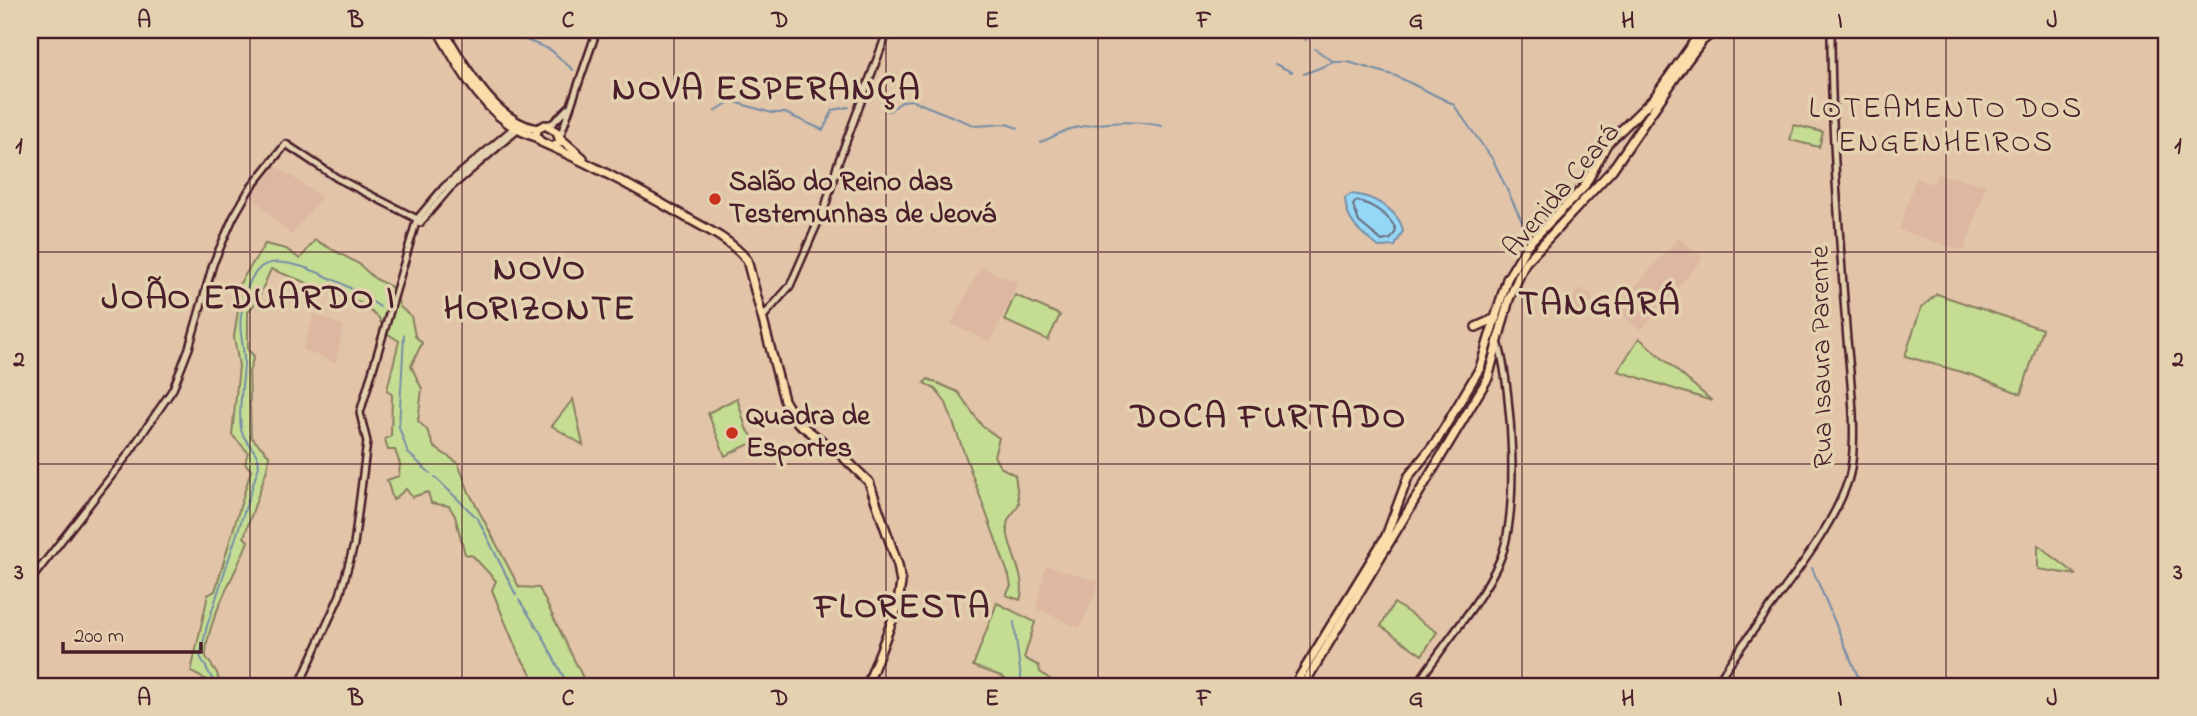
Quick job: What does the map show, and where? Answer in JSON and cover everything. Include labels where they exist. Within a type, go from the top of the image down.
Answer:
[{"type":"main road","points":[[438,30],[464,76],[517,127],[539,130],[560,138],[594,167]]},
{"type":"main road","points":[[443,30],[478,84],[517,127]]},
{"type":"main road","name":"Avenida Ceará","points":[[1294,686],[1386,536],[1405,484],[1480,368],[1507,279],[1528,244],[1584,187],[1615,136],[1654,98],[1702,30]]},
{"type":"main road","name":"Avenida Ceará","points":[[1303,686],[1488,379],[1499,345],[1508,299],[1525,263],[1612,170],[1704,39],[1714,30]]},
{"type":"main road","points":[[539,130],[553,147],[594,167],[739,251],[749,265],[774,372],[789,411],[798,423],[840,454],[869,482],[898,565],[901,583],[897,608],[867,686]]},
{"type":"main road","points":[[1615,136],[1621,139],[1627,149]]},
{"type":"main road","points":[[553,147],[560,138]]},
{"type":"main road","points":[[1598,160],[1612,170]]},
{"type":"main road","points":[[1496,318],[1476,327],[1491,336],[1499,345]]},
{"type":"main road","points":[[1423,457],[1430,475]]},
{"type":"main road","points":[[1405,484],[1409,490],[1420,491]]},
{"type":"street","points":[[560,138],[597,30]]},
{"type":"street","points":[[763,317],[790,286],[826,204],[838,163],[888,30]]},
{"type":"street","name":"Rua Isaura Parente","points":[[1715,686],[1815,541],[1841,498],[1850,472],[1851,406],[1831,30]]},
{"type":"street","points":[[539,130],[560,117],[569,106]]},
{"type":"street","points":[[407,214],[414,214],[426,207],[517,127]]},
{"type":"street","points":[[419,220],[517,127]]},
{"type":"street","points":[[30,581],[134,446],[173,389],[189,348],[213,264],[233,218],[249,190],[286,144],[337,178],[419,220]]},
{"type":"street","points":[[299,686],[346,578],[354,545],[367,442],[360,413],[412,239],[426,207]]},
{"type":"street","points":[[1416,686],[1486,582],[1501,554],[1512,482],[1499,345]]},
{"type":"shaded area","points":[[275,165],[321,197],[291,235],[250,195]]},
{"type":"shaded area","points":[[1937,174],[1986,185],[1964,251],[1899,230],[1916,178],[1933,184]]},
{"type":"shaded area","points":[[1679,238],[1703,258],[1641,330],[1615,308]]},
{"type":"shaded area","points":[[981,267],[1018,283],[990,342],[951,324]]},
{"type":"shaded area","points":[[1580,288],[1592,294],[1590,297],[1593,301],[1581,314],[1568,302]]},
{"type":"shaded area","points":[[314,314],[344,326],[335,363],[303,349]]},
{"type":"shaded area","points":[[1046,566],[1100,582],[1080,628],[1036,608]]},
{"type":"green space","points":[[1794,125],[1823,132],[1819,147],[1790,140]]},
{"type":"green space","points":[[315,240],[359,264],[374,278],[393,288],[400,307],[411,316],[415,336],[422,343],[411,366],[422,389],[418,421],[427,430],[434,447],[458,463],[469,492],[519,587],[539,588],[587,686],[539,686],[518,653],[492,590],[496,581],[473,556],[465,554],[455,516],[449,506],[431,503],[428,492],[412,497],[406,489],[393,500],[387,480],[399,476],[400,464],[395,450],[388,450],[385,439],[391,436],[392,395],[387,390],[399,341],[385,332],[379,318],[362,304],[271,269],[257,301],[248,312],[248,350],[254,356],[249,372],[251,437],[269,455],[268,466],[244,537],[248,541],[216,614],[207,644],[206,657],[217,673],[220,686],[211,686],[209,681],[191,672],[208,595],[215,591],[251,470],[245,463],[248,452],[232,435],[239,366],[234,337],[241,291],[238,286],[265,244],[286,249],[300,259]]},
{"type":"green space","points":[[1937,294],[2042,329],[2021,394],[1972,375],[1905,356],[1921,308]]},
{"type":"green space","points":[[1015,295],[1060,315],[1048,340],[1004,320]]},
{"type":"green space","points":[[1639,338],[1712,401],[1618,371]]},
{"type":"green space","points":[[928,379],[958,392],[982,426],[999,438],[994,456],[1000,467],[1015,475],[1019,503],[1008,520],[1007,528],[1020,574],[1020,600],[1006,595],[1011,586],[1009,576],[946,403],[935,389],[924,383]]},
{"type":"green space","points":[[737,398],[746,428],[756,441],[725,456],[708,413]]},
{"type":"green space","points":[[573,399],[583,445],[552,426]]},
{"type":"green space","points":[[2038,545],[2077,575],[2038,569]]},
{"type":"green space","points":[[997,603],[1035,622],[1024,658],[1039,666],[1040,672],[1054,682],[1052,686],[1015,686],[1001,676],[973,666]]},
{"type":"green space","points":[[1394,603],[1437,632],[1422,655],[1381,626]]},
{"type":"water","points":[[1351,194],[1375,200],[1396,216],[1403,231],[1395,246],[1379,247],[1356,227],[1346,207],[1345,198]]},
{"type":"waterway","points":[[517,30],[526,40],[551,50],[573,70]]},
{"type":"waterway","points":[[1296,30],[1306,40]]},
{"type":"waterway","points":[[1315,49],[1334,62]]},
{"type":"waterway","points":[[1304,74],[1334,62],[1348,62],[1396,76],[1453,104],[1493,160],[1526,230]]},
{"type":"waterway","points":[[1275,64],[1292,72]]},
{"type":"waterway","points":[[883,109],[889,111],[903,101],[911,100],[976,126],[1006,124],[1018,128]]},
{"type":"waterway","points":[[715,111],[731,101],[772,113],[785,113],[823,130],[833,110],[849,107]]},
{"type":"waterway","points":[[1040,142],[1070,129],[1093,125],[1127,122],[1162,126]]},
{"type":"waterway","points":[[30,142],[30,155]]},
{"type":"waterway","points":[[216,686],[200,656],[207,626],[259,466],[256,455],[242,434],[240,421],[244,358],[240,322],[249,283],[261,267],[273,263],[287,263],[322,274],[380,307]]},
{"type":"waterway","points":[[404,335],[399,427],[408,453],[430,473]]},
{"type":"waterway","points":[[435,477],[478,519],[516,595]]},
{"type":"waterway","points":[[1812,568],[1862,686]]},
{"type":"waterway","points":[[519,600],[542,635],[568,686]]},
{"type":"waterway","points":[[1014,622],[1022,686]]},
{"type":"waterway","points":[[30,676],[33,686]]},
{"type":"place","name":"Salão do Reino das Testemunhas de Jeová","points":[[715,199]]},
{"type":"place","name":"Quadra de Esportes","points":[[732,433]]},
{"type":"district","name":"NOVA ESPERANÇA","points":[[767,90]]},
{"type":"district","name":"LOTEAMENTO DOS ENGENHEIROS","points":[[1946,127]]},
{"type":"district","name":"NOVO HORIZONTE","points":[[540,290]]},
{"type":"district","name":"JOÃO EDUARDO I","points":[[249,299]]},
{"type":"district","name":"TANGARÁ","points":[[1600,305]]},
{"type":"district","name":"DOCA FURTADO","points":[[1269,418]]},
{"type":"district","name":"FLORESTA","points":[[903,608]]}]
